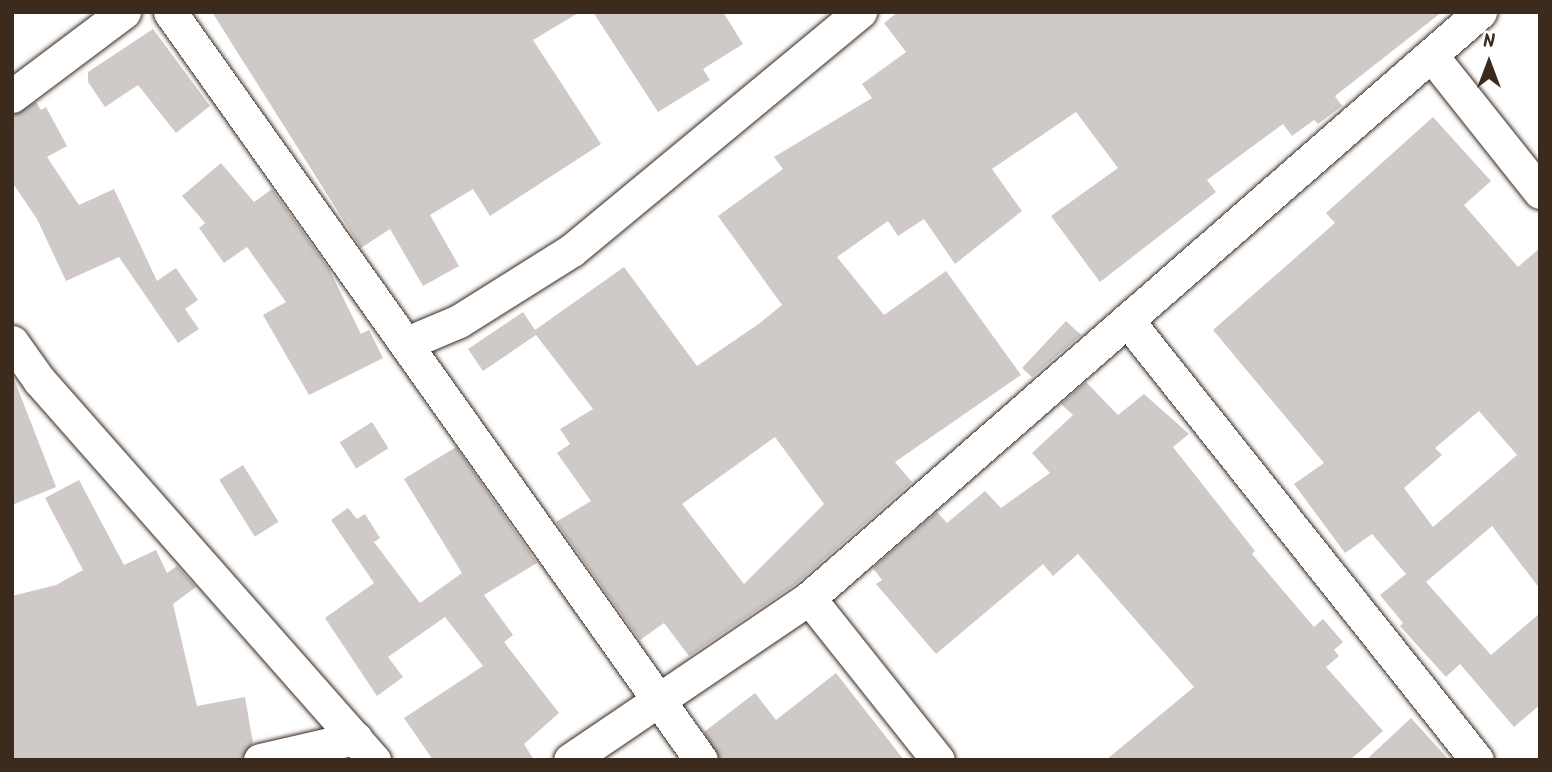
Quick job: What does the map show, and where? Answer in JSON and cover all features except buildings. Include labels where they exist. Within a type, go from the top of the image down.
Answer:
[{"type":"street","points":[[12,96],[124,12]]},
{"type":"street","points":[[170,12],[407,342],[701,760]]},
{"type":"street","points":[[407,342],[459,321],[572,250],[860,12]]},
{"type":"street","points":[[570,760],[809,598],[1480,12]]},
{"type":"street","points":[[1431,55],[1540,192]]},
{"type":"street","points":[[1126,320],[1477,760]]},
{"type":"street","points":[[12,342],[26,384],[365,749]]},
{"type":"street","points":[[809,598],[938,760]]},
{"type":"street","points":[[260,760],[365,749]]}]
